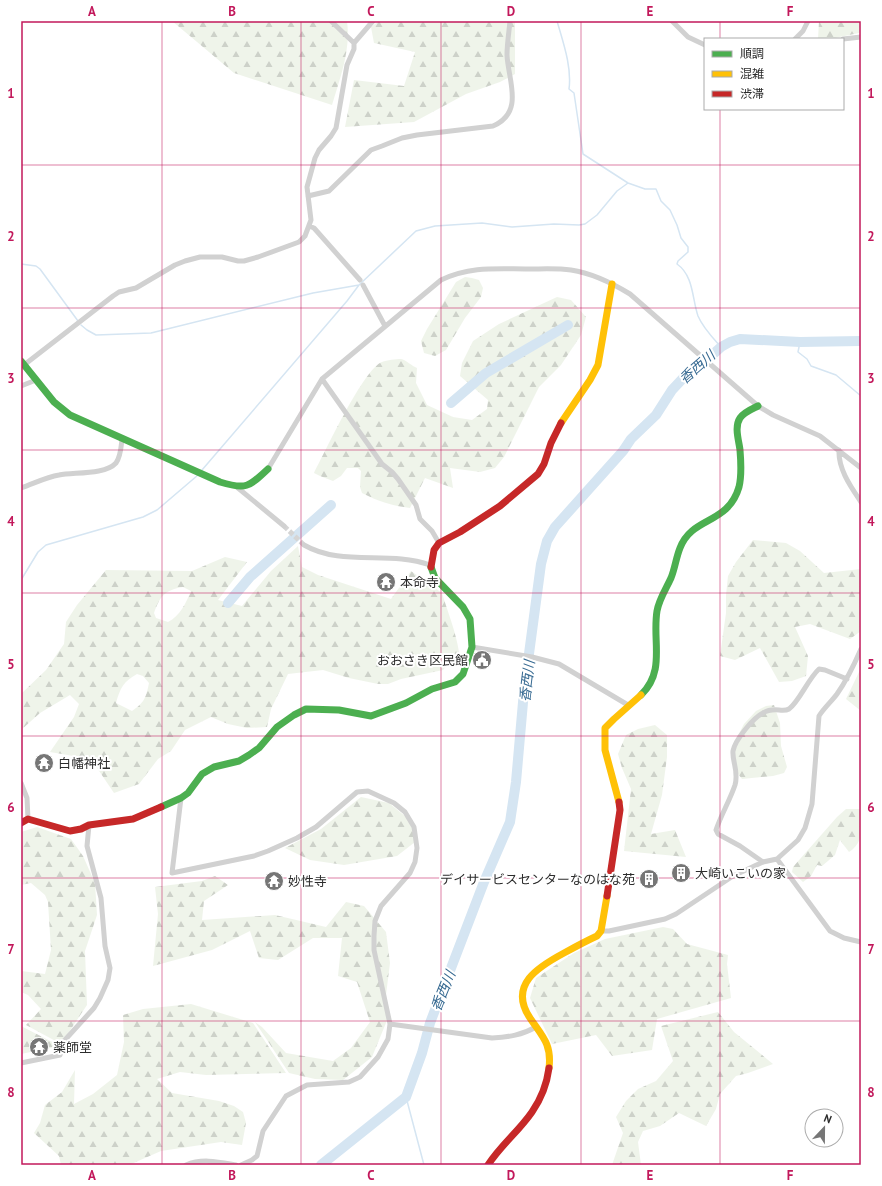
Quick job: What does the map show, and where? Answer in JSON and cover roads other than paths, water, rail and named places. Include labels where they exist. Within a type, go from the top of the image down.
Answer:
[{"type":"street","points":[[284,526],[238,488],[220,482],[70,415],[54,402],[22,363],[119,292],[136,288],[175,265],[200,258],[222,257],[244,261],[299,242],[304,236],[311,220],[308,187],[317,154],[336,128],[347,65],[354,49],[354,43],[373,21]]},
{"type":"street","points":[[308,196],[329,191],[371,150],[402,138],[493,126],[503,122],[508,115],[512,102],[513,91],[507,55],[510,21]]},
{"type":"street","points":[[672,21],[688,37],[704,45]]},
{"type":"street","points":[[797,38],[803,31],[808,21]]},
{"type":"street","points":[[333,22],[354,43]]},
{"type":"street","points":[[844,40],[861,37]]},
{"type":"street","points":[[309,226],[314,228],[362,282],[385,326]]},
{"type":"street","points":[[238,488],[252,484],[268,469],[322,379],[441,280],[458,272],[480,269],[571,270],[593,276],[612,284],[630,294],[758,406],[773,415],[820,436],[840,450],[861,468]]},
{"type":"street","points":[[28,819],[70,831],[81,829],[89,825],[133,819],[181,798],[188,793],[202,774],[214,767],[239,761],[249,755],[258,748],[277,727],[294,715],[306,709],[339,710],[371,716],[406,703],[432,689],[455,682],[463,674],[472,647],[470,619],[463,607],[435,578],[430,565],[434,550],[439,543],[460,532],[500,506],[538,474],[544,464],[551,443],[562,420],[590,380],[598,365],[612,284]]},
{"type":"street","points":[[322,379],[382,464],[392,472],[416,505],[420,519],[432,531],[439,543]]},
{"type":"street","points":[[21,386],[36,380]]},
{"type":"street","points":[[488,1165],[494,1155],[531,1114],[536,1106],[546,1081],[550,1065],[549,1050],[545,1039],[528,1015],[523,997],[525,983],[538,968],[597,936],[601,931],[620,810],[618,796],[605,750],[605,728],[651,683],[655,668],[657,609],[672,575],[684,540],[693,530],[727,510],[734,500],[739,487],[741,470],[737,430],[739,420],[750,409],[758,406]]},
{"type":"street","points":[[21,488],[59,475],[86,473],[104,469],[115,464],[119,457],[122,439]]},
{"type":"street","points":[[840,450],[839,458],[845,475],[851,488],[861,502]]},
{"type":"street","points":[[304,545],[314,550],[341,556],[359,558],[383,557],[417,560],[430,565]]},
{"type":"street","points":[[472,647],[532,657],[559,664],[628,705]]},
{"type":"street","points":[[601,931],[609,931],[665,919],[676,914],[733,876],[763,862],[777,859],[798,840],[805,828],[812,804],[819,716],[823,709],[836,696],[847,679],[861,649]]},
{"type":"street","points":[[763,862],[740,846],[718,834],[716,830],[735,784],[737,771],[733,752],[735,745],[742,733],[762,713],[773,709],[782,711],[788,709],[796,701],[813,674],[819,669],[847,679]]},
{"type":"street","points":[[21,782],[27,798],[28,819]]},
{"type":"street","points":[[181,798],[172,873],[254,856],[268,851],[297,838],[316,827],[357,792],[368,791],[394,803],[405,812],[412,822],[416,837],[415,862],[410,873],[381,906],[375,921],[374,950],[390,1024],[388,1039],[378,1057],[360,1077],[350,1082],[306,1085],[286,1096],[263,1131],[257,1156],[241,1165]]},
{"type":"street","points":[[21,824],[28,819]]},
{"type":"street","points":[[21,1063],[60,1055],[64,1041],[94,1008],[105,989],[108,980],[110,968],[105,946],[101,898],[87,846],[89,825]]},
{"type":"street","points":[[777,859],[830,931],[844,938],[861,942]]},
{"type":"street","points":[[390,1024],[432,1031],[492,1038],[508,1037],[524,1033],[536,1026]]},
{"type":"street","points":[[186,1165],[208,1160],[236,1165]]},
{"type":"waterway","points":[[557,21],[568,63],[570,81],[569,89],[574,93],[583,154],[628,183],[645,189],[656,189],[661,201],[670,210],[681,238],[688,247],[688,252],[678,261],[677,264],[683,269],[690,281],[698,316],[705,329],[721,347]]},
{"type":"waterway","points":[[202,470],[347,301],[359,285],[416,231],[435,226],[482,223],[512,227],[554,224],[585,224],[597,215],[617,191],[628,183]]},
{"type":"waterway","points":[[21,264],[36,266],[40,269],[78,321]]},
{"type":"waterway","points":[[81,325],[96,335],[151,333],[313,293],[359,285]]},
{"type":"waterway","points":[[451,403],[486,373],[568,325]]},
{"type":"waterway","name":"香西川","points":[[321,1165],[406,1097],[422,1053],[430,1023],[484,882],[510,822],[516,782],[524,691],[541,564],[547,541],[555,527],[623,451],[631,439],[656,415],[672,390],[687,374],[700,366],[721,347],[740,339],[800,342],[861,341]]},
{"type":"waterway","points":[[800,342],[798,352],[807,359],[811,366],[836,375],[861,396]]},
{"type":"waterway","points":[[21,580],[38,552],[46,545],[143,517],[157,510],[198,475]]},
{"type":"waterway","points":[[228,603],[250,577],[331,505]]},
{"type":"waterway","points":[[406,1097],[424,1165]]},
{"type":"tunnel","points":[[284,526],[304,545]]},
{"type":"place","name":"本命寺","points":[[386,582]]},
{"type":"place","name":"おおさき区民館","points":[[482,660]]},
{"type":"place","name":"白幡神社","points":[[44,763]]},
{"type":"place","name":"大崎いこいの家","points":[[681,873]]},
{"type":"place","name":"デイサービスセンターなのはな苑","points":[[649,879]]},
{"type":"place","name":"妙性寺","points":[[274,881]]},
{"type":"place","name":"薬師堂","points":[[39,1047]]}]
